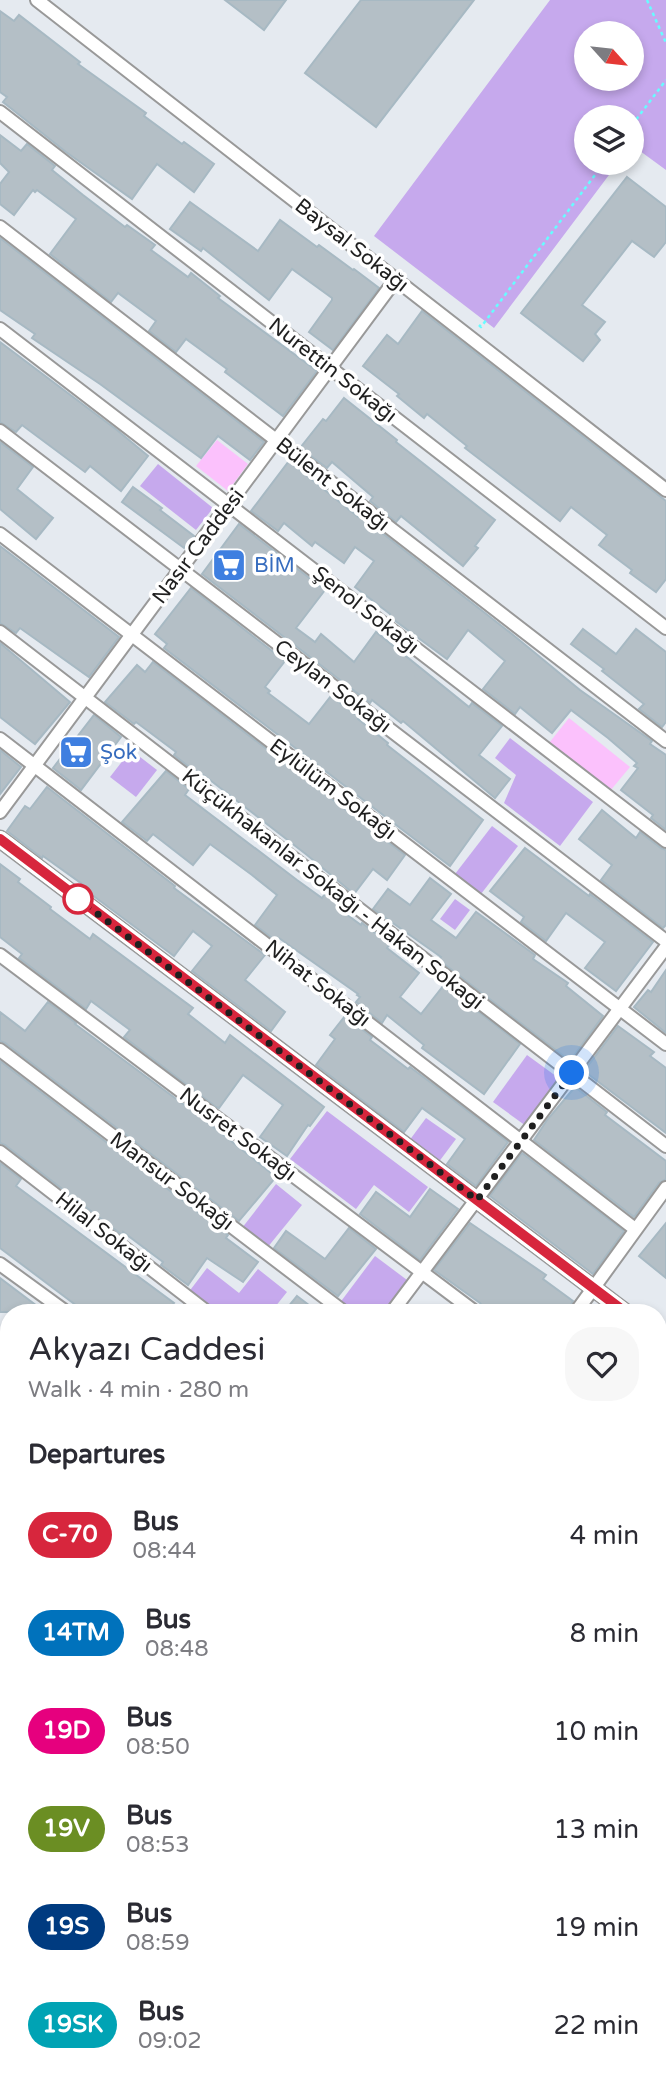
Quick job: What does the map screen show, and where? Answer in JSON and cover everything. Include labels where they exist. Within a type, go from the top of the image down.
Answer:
[{"type":"street","name":"Baysal Sokağı","points":[[37,0],[666,491]]},
{"type":"street","name":"Nurettin Sokağı","points":[[0,112],[666,628]]},
{"type":"street","name":"Bülent Sokağı","points":[[0,227],[666,741]]},
{"type":"street","name":"Nasır Caddesi","points":[[0,812],[396,279]]},
{"type":"street","name":"Şenol Sokağı","points":[[0,329],[666,841]]},
{"type":"street","name":"Ceylan Sokağı","points":[[0,431],[666,941]]},
{"type":"street","name":"Eylülüm Sokağı","points":[[0,534],[666,1044]]},
{"type":"street","name":"Küçükhakanlar Sokağı - Hakan Sokagi","points":[[0,632],[666,1146]]},
{"type":"street","name":"Nihat Sokağı","points":[[0,739],[635,1229]]},
{"type":"street","points":[[0,839],[614,1304]]},
{"type":"street","points":[[399,1304],[666,947]]},
{"type":"street","name":"Nusret Sokağı","points":[[0,955],[464,1304]]},
{"type":"street","name":"Mansur Sokağı","points":[[0,1050],[333,1304]]},
{"type":"street","name":"Hilal Sokağı","points":[[0,1153],[197,1304]]},
{"type":"street","points":[[582,1304],[666,1188]]},
{"type":"street","points":[[0,1264],[55,1304]]},
{"type":"path","points":[[648,0],[666,43]]},
{"type":"path","points":[[644,109],[665,81]]},
{"type":"path","points":[[485,321],[595,175]]},
{"type":"shaded area","points":[[550,0],[666,0],[666,170],[644,154],[644,105],[574,105],[574,175],[609,175],[494,328],[374,236]]},
{"type":"shaded area","points":[[217,440],[248,464],[228,491],[196,466]]},
{"type":"shaded area","points":[[158,464],[213,508],[196,530],[140,486]]},
{"type":"shaded area","points":[[569,718],[630,767],[610,791],[549,743]]},
{"type":"shaded area","points":[[510,738],[593,802],[560,846],[504,803],[516,775],[495,758]]},
{"type":"shaded area","points":[[131,750],[157,770],[136,797],[110,777]]},
{"type":"shaded area","points":[[492,826],[518,846],[481,894],[455,874]]},
{"type":"shaded area","points":[[455,899],[470,910],[455,930],[440,919]]},
{"type":"shaded area","points":[[527,1055],[560,1079],[526,1126],[493,1102]]},
{"type":"shaded area","points":[[327,1111],[428,1187],[409,1212],[374,1185],[356,1209],[290,1159]]},
{"type":"shaded area","points":[[426,1118],[456,1139],[438,1163],[409,1141]]},
{"type":"shaded area","points":[[276,1184],[302,1205],[267,1248],[242,1228]]},
{"type":"shaded area","points":[[375,1256],[407,1280],[389,1304],[339,1304]]},
{"type":"shaded area","points":[[207,1268],[239,1293],[258,1269],[287,1292],[277,1304],[203,1304],[188,1293]]},
{"type":"building","points":[[225,0],[286,0],[264,30]]},
{"type":"building","points":[[361,0],[474,0],[376,127],[305,73]]},
{"type":"building","points":[[0,11],[14,21],[19,15],[80,62],[78,64],[146,113],[144,116],[214,164],[194,192],[157,164],[132,199],[66,152],[3,102],[7,97],[0,92]]},
{"type":"building","points":[[0,135],[21,151],[27,144],[55,166],[52,170],[83,195],[125,227],[127,225],[155,245],[151,250],[188,277],[191,273],[220,296],[218,298],[317,371],[283,416],[186,339],[176,352],[149,331],[156,321],[118,293],[111,302],[50,254],[76,219],[37,190],[33,190],[14,215],[0,204],[0,184],[9,172],[0,163]]},
{"type":"building","points":[[627,177],[666,207],[666,242],[654,257],[632,241],[582,305],[605,322],[595,334],[600,340],[583,361],[521,313]]},
{"type":"building","points":[[190,202],[258,251],[280,220],[379,288],[333,350],[309,332],[332,298],[292,269],[269,300],[203,248],[201,251],[170,229]]},
{"type":"building","points":[[0,238],[264,442],[250,460],[218,436],[201,458],[32,338],[35,334],[0,310]]},
{"type":"building","points":[[422,311],[666,501],[666,579],[656,592],[599,545],[607,535],[571,507],[560,521],[465,448],[467,446],[427,414],[424,418],[363,366],[387,335],[398,344]]},
{"type":"building","points":[[0,342],[148,456],[121,491],[90,466],[85,472],[22,425],[16,432],[0,422]]},
{"type":"building","points":[[344,398],[495,520],[463,566],[401,516],[396,522],[370,501],[373,497],[332,462],[327,468],[300,448]]},
{"type":"building","points":[[0,442],[33,467],[17,489],[53,518],[36,539],[0,509]]},
{"type":"building","points":[[289,461],[580,690],[652,741],[650,744],[666,755],[666,830],[651,818],[653,815],[621,790],[638,768],[634,766],[637,763],[608,738],[571,710],[552,733],[520,707],[515,714],[483,689],[505,661],[468,630],[447,659],[355,587],[374,561],[355,547],[344,563],[315,542],[312,546],[284,523],[278,531],[251,511]]},
{"type":"building","points":[[133,487],[194,536],[184,548],[122,502]]},
{"type":"building","points":[[239,524],[325,590],[296,628],[315,642],[321,634],[354,662],[376,632],[469,707],[472,703],[502,726],[479,755],[510,779],[495,798],[403,721],[401,723],[372,700],[370,703],[202,574]]},
{"type":"building","points":[[0,546],[119,637],[89,677],[20,628],[16,633],[0,623]]},
{"type":"building","points":[[191,588],[285,661],[265,687],[270,691],[268,693],[309,724],[331,696],[359,717],[358,719],[388,743],[387,745],[483,820],[450,866],[164,648],[167,644],[155,634]]},
{"type":"building","points":[[583,629],[616,654],[636,629],[666,652],[666,722],[662,727],[639,709],[644,704],[571,644]]},
{"type":"building","points":[[0,643],[70,702],[35,744],[0,717]]},
{"type":"building","points":[[153,662],[405,855],[387,880],[373,869],[354,894],[201,773],[199,775],[174,755],[176,752],[105,702],[137,665],[145,672]]},
{"type":"building","points":[[94,715],[121,737],[81,790],[53,768]]},
{"type":"building","points":[[0,750],[21,767],[0,794]]},
{"type":"building","points":[[166,771],[189,789],[185,795],[297,880],[322,898],[325,894],[344,908],[342,911],[390,944],[387,948],[419,973],[400,997],[421,1014],[444,985],[520,1044],[484,1094],[422,1048],[424,1045],[387,1015],[382,1023],[356,1002],[360,997],[358,994],[279,938],[276,941],[255,925],[277,895],[252,875],[210,844],[193,865],[153,834],[147,841],[122,822]]},
{"type":"building","points":[[47,787],[175,886],[174,888],[265,955],[245,980],[285,1012],[271,1031],[192,971],[212,946],[193,931],[174,956],[80,886],[82,884],[7,831],[25,806],[30,809]]},
{"type":"building","points":[[602,810],[636,838],[640,832],[666,850],[666,925],[663,928],[601,880],[612,865],[579,839]]},
{"type":"building","points":[[525,848],[653,942],[616,991],[585,968],[605,942],[566,913],[546,941],[521,922],[524,917],[490,891]]},
{"type":"building","points":[[0,864],[20,879],[18,882],[51,907],[50,909],[90,939],[93,934],[193,1008],[188,1014],[225,1043],[230,1035],[324,1107],[287,1156],[260,1137],[283,1105],[243,1075],[219,1108],[216,1107],[124,1037],[130,1030],[91,1001],[86,1009],[19,958],[22,954],[0,937]]},
{"type":"building","points":[[430,878],[451,894],[431,920],[456,938],[476,912],[535,955],[533,959],[568,983],[566,986],[603,1016],[570,1061],[439,960],[441,957],[373,909],[388,889],[410,905]]},
{"type":"building","points":[[666,970],[666,1033],[634,1007],[648,990],[651,992]]},
{"type":"building","points":[[48,1002],[276,1177],[239,1221],[0,1041],[0,1012],[25,1031]]},
{"type":"building","points":[[345,1016],[372,1037],[370,1040],[508,1142],[476,1186],[447,1164],[465,1139],[422,1108],[404,1132],[316,1065],[335,1039],[330,1035]]},
{"type":"building","points":[[618,1026],[654,1052],[650,1056],[666,1068],[666,1133],[584,1071]]},
{"type":"building","points":[[0,1061],[228,1235],[226,1238],[258,1262],[243,1282],[207,1258],[188,1285],[161,1265],[163,1262],[123,1232],[122,1235],[0,1143]]},
{"type":"building","points":[[575,1087],[607,1112],[605,1115],[666,1161],[666,1179],[659,1183],[634,1217],[534,1140]]},
{"type":"building","points":[[522,1153],[624,1231],[593,1274],[490,1196]]},
{"type":"building","points":[[0,1163],[21,1179],[16,1186],[174,1303],[74,1304],[0,1248]]},
{"type":"building","points":[[430,1189],[458,1209],[420,1260],[360,1214],[376,1192],[410,1217]]},
{"type":"building","points":[[470,1223],[546,1275],[543,1279],[573,1301],[571,1304],[481,1304],[434,1270]]},
{"type":"building","points":[[666,1223],[666,1278],[639,1256]]},
{"type":"building","points":[[349,1228],[376,1249],[338,1296],[274,1248],[286,1231],[325,1259]]},
{"type":"building","points":[[0,1278],[34,1304],[0,1304]]},
{"type":"building","points":[[297,1296],[308,1304],[290,1304]]},
{"type":"bus line","name":"C-70","points":[[0,839],[614,1304]]},
{"type":"place","name":"BİM","points":[[229,565]]},
{"type":"place","name":"Şok","points":[[76,752]]},
{"type":"route","points":[[78,899],[477,1200],[572,1073]]}]
